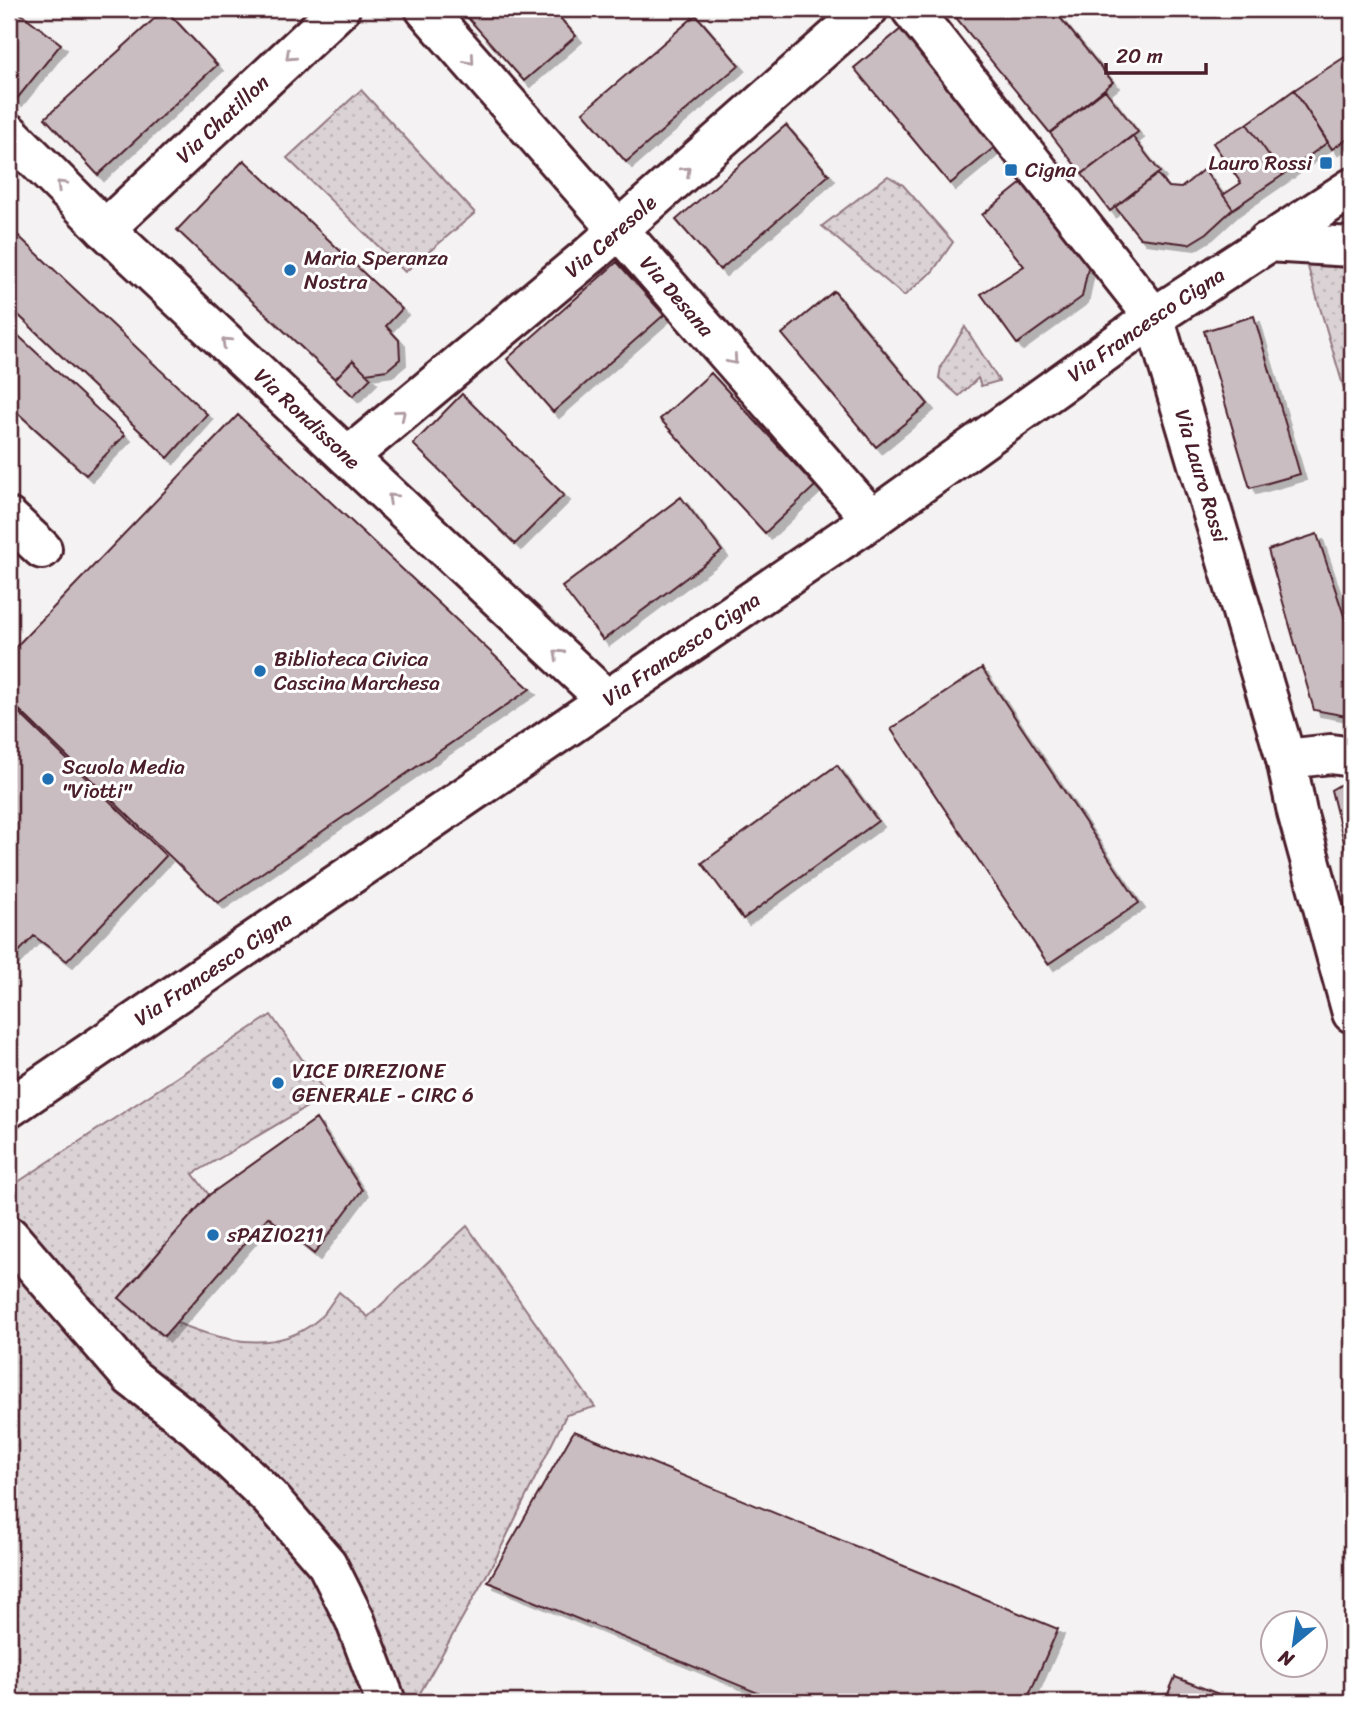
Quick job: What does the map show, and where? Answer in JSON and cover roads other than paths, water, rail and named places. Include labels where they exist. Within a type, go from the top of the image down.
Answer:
[{"type":"street","name":"Via Chatillon","points":[[105,229],[340,9]]},
{"type":"street","name":"Via Desana","points":[[425,9],[872,519]]},
{"type":"street","name":"Via Ceresole","points":[[348,457],[619,229],[867,9]]},
{"type":"street","name":"Via Lauro Rossi","points":[[911,9],[1154,317],[1286,759],[1297,812],[1352,1013]]},
{"type":"street","name":"Via Rondissone","points":[[9,133],[105,229],[607,700]]},
{"type":"street","name":"Via Francesco Cigna","points":[[9,1108],[872,519],[1154,317],[1352,188]]},
{"type":"street","points":[[1267,242],[1352,247]]},
{"type":"street","points":[[9,518],[42,549]]},
{"type":"street","points":[[1286,759],[1331,754],[1352,757]]},
{"type":"street","points":[[9,1236],[131,1377],[197,1428],[269,1497],[327,1564],[355,1620],[386,1702]]},
{"type":"place","name":"Lauro Rossi","points":[[1326,163]]},
{"type":"place","name":"Cigna","points":[[1011,170]]},
{"type":"place","name":"Maria Speranza Nostra","points":[[290,270]]},
{"type":"place","name":"Biblioteca Civica Cascina Marchesa","points":[[260,671]]},
{"type":"place","name":"Scuola Media \"Viotti\"","points":[[48,779]]},
{"type":"place","name":"VICE DIREZIONE GENERALE - CIRC 6","points":[[278,1083]]},
{"type":"place","name":"sPAZIO211","points":[[213,1235]]}]
